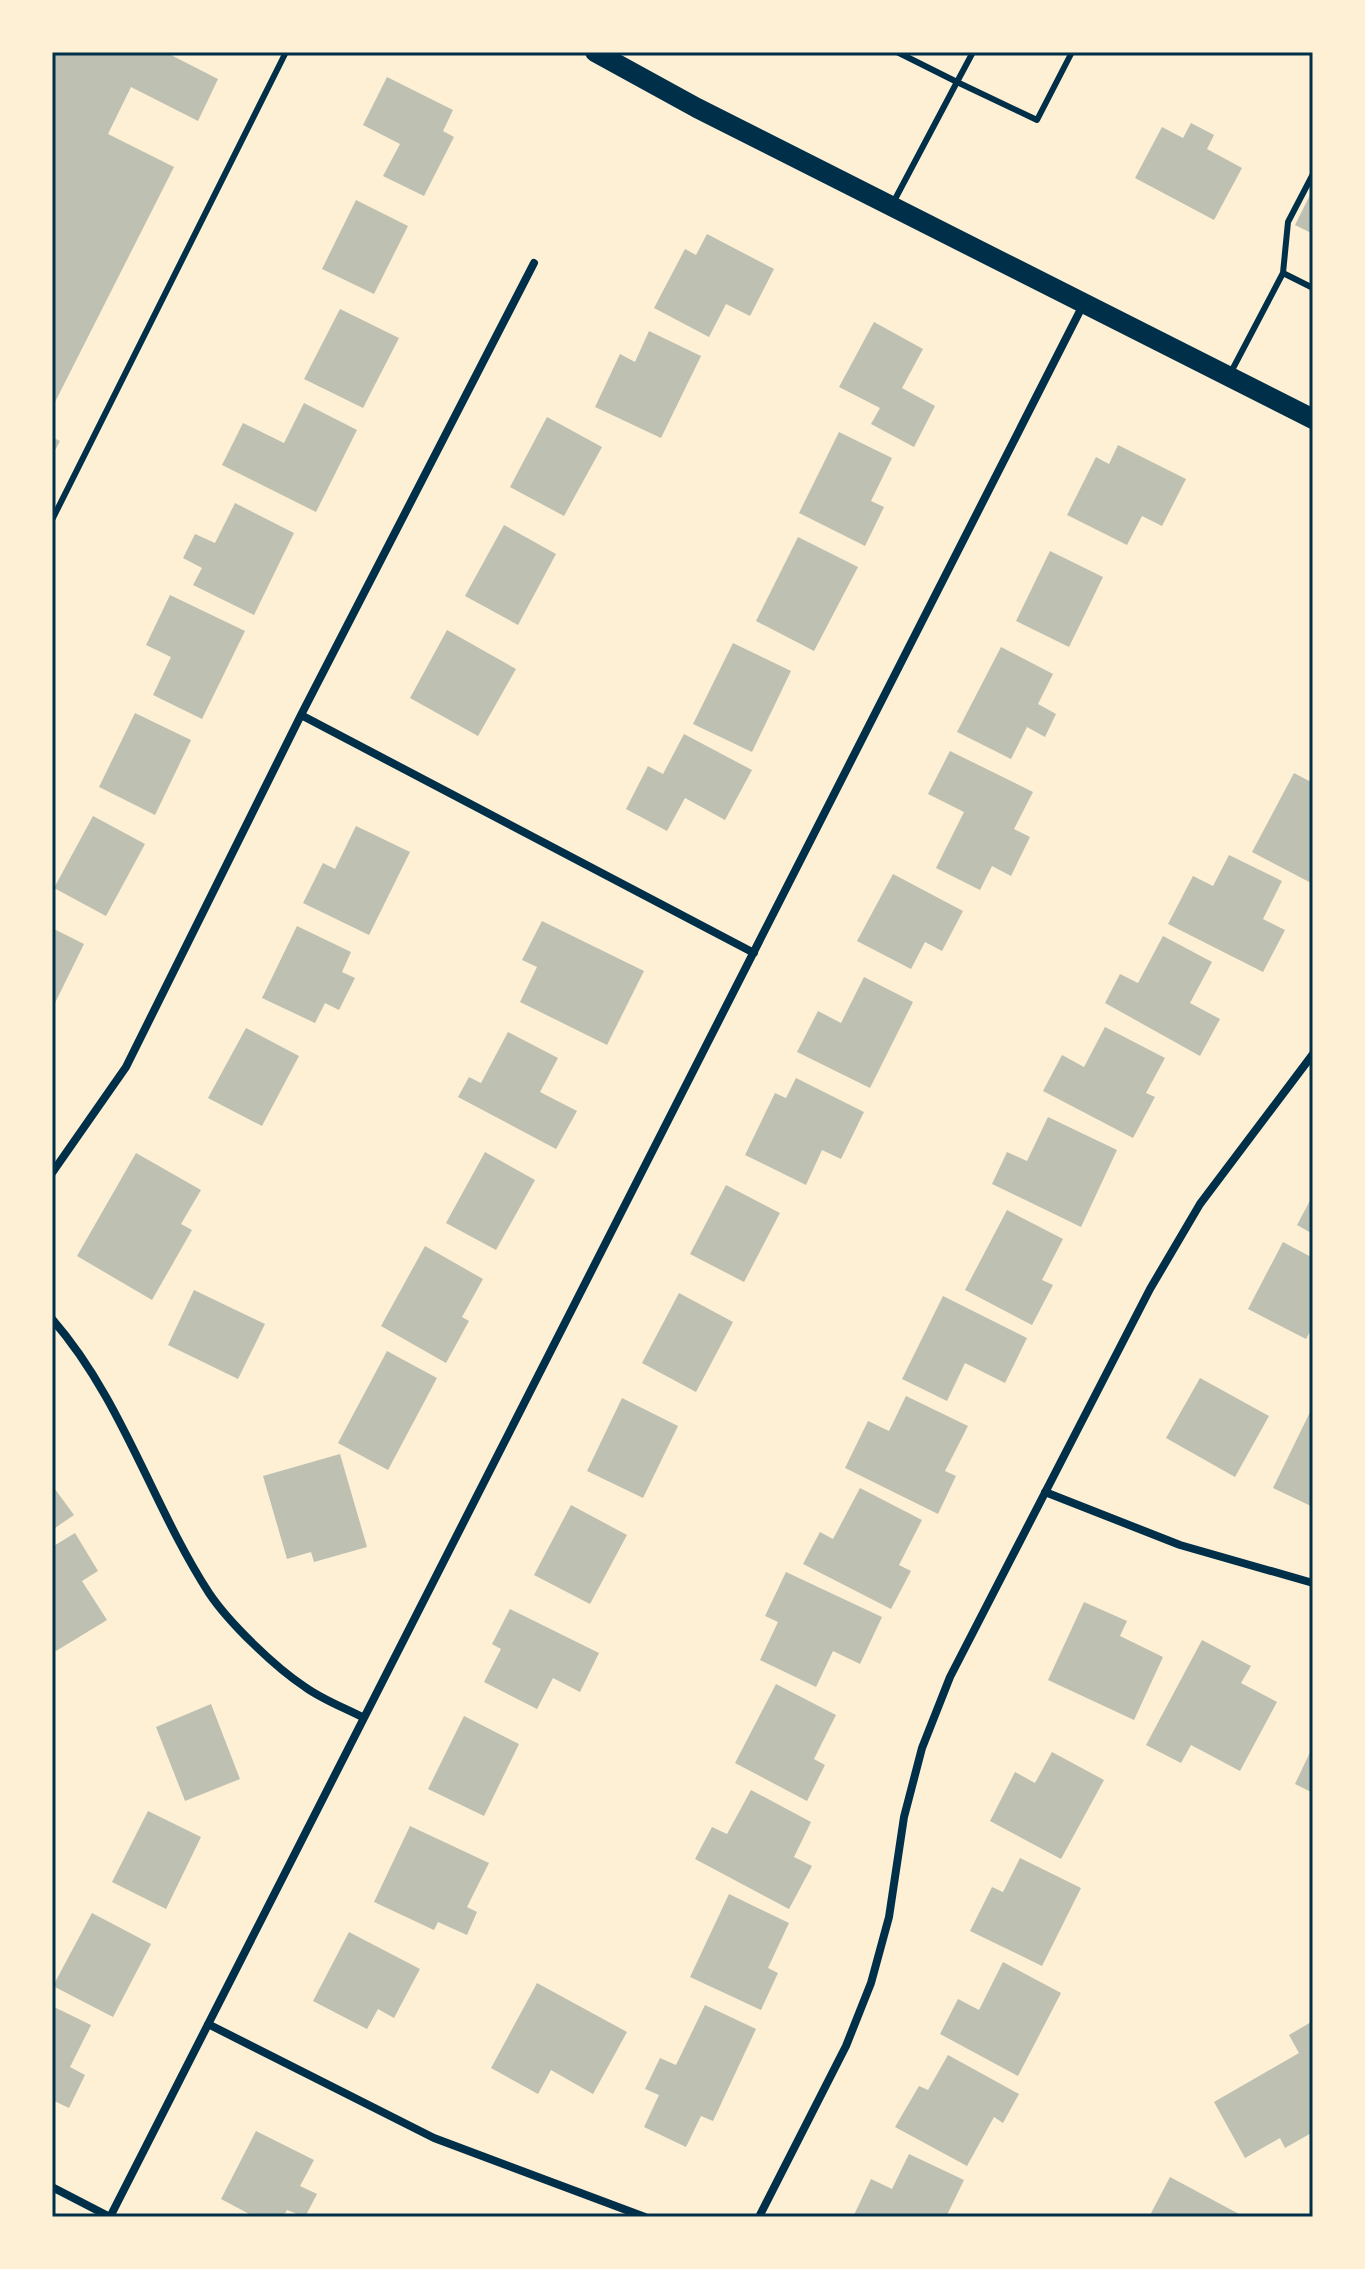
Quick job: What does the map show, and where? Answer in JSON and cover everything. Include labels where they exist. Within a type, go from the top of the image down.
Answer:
[{"type":"main road","points":[[595,52],[697,108],[1313,419]]},
{"type":"street","points":[[52,1173],[126,1067],[301,715],[534,263]]},
{"type":"street","points":[[52,2187],[110,2217],[1084,302]]},
{"type":"street","points":[[301,715],[754,953]]},
{"type":"street","points":[[759,2217],[846,2046],[871,1983],[889,1917],[904,1817],[922,1748],[950,1677],[1150,1289],[1200,1204],[1313,1054]]},
{"type":"street","points":[[52,1319],[67,1335],[127,1433],[178,1537],[211,1595],[258,1648],[305,1688],[364,1718]]},
{"type":"street","points":[[1045,1492],[1180,1545],[1313,1583]]},
{"type":"street","points":[[208,2024],[434,2138],[645,2217]]},
{"type":"lane","points":[[52,520],[286,52]]},
{"type":"lane","points":[[897,52],[1037,120],[1072,52]]},
{"type":"lane","points":[[892,206],[973,52]]},
{"type":"lane","points":[[1229,375],[1283,273],[1288,222],[1313,174]]},
{"type":"lane","points":[[1283,273],[1313,288]]},
{"type":"building","points":[[52,52],[165,52],[218,79],[198,121],[131,87],[108,134],[174,167],[52,408]]},
{"type":"building","points":[[387,77],[453,110],[443,131],[454,137],[424,196],[383,176],[400,144],[363,125]]},
{"type":"building","points":[[1191,123],[1214,135],[1207,149],[1242,168],[1214,220],[1135,178],[1162,127],[1183,138]]},
{"type":"building","points":[[1313,189],[1313,234],[1295,225]]},
{"type":"building","points":[[356,200],[408,226],[374,294],[322,269]]},
{"type":"building","points":[[707,234],[774,269],[750,316],[726,304],[709,337],[654,308],[685,249],[696,255]]},
{"type":"building","points":[[340,309],[399,338],[363,408],[304,379]]},
{"type":"building","points":[[874,322],[923,349],[902,388],[935,406],[914,447],[871,424],[880,408],[839,387]]},
{"type":"building","points":[[649,331],[701,356],[661,438],[595,407],[620,354],[635,362]]},
{"type":"building","points":[[304,403],[357,430],[316,512],[222,465],[243,423],[284,443]]},
{"type":"building","points":[[547,417],[602,447],[564,516],[510,487]]},
{"type":"building","points":[[839,432],[892,458],[871,501],[884,507],[865,546],[799,513]]},
{"type":"building","points":[[52,437],[60,441],[52,456]]},
{"type":"building","points":[[1118,445],[1186,479],[1162,526],[1142,516],[1127,545],[1067,515],[1096,457],[1109,464]]},
{"type":"building","points":[[235,503],[294,533],[254,615],[193,585],[202,568],[183,558],[195,534],[215,543]]},
{"type":"building","points":[[504,525],[556,554],[518,625],[465,596]]},
{"type":"building","points":[[798,537],[858,567],[814,651],[756,621]]},
{"type":"building","points":[[1050,551],[1103,577],[1069,647],[1016,621]]},
{"type":"building","points":[[170,595],[245,631],[202,719],[153,695],[171,657],[146,645]]},
{"type":"building","points":[[447,630],[516,669],[478,736],[410,698]]},
{"type":"building","points":[[733,643],[791,671],[752,752],[693,724]]},
{"type":"building","points":[[1001,647],[1053,674],[1038,704],[1056,714],[1045,737],[1027,727],[1011,759],[957,732]]},
{"type":"building","points":[[135,713],[191,740],[155,815],[99,787]]},
{"type":"building","points":[[684,734],[752,770],[725,820],[685,798],[667,831],[626,809],[648,766],[663,774]]},
{"type":"building","points":[[950,751],[1033,792],[1014,829],[1030,837],[1011,876],[992,866],[980,890],[936,868],[964,812],[928,794]]},
{"type":"building","points":[[1294,773],[1313,783],[1313,884],[1252,852]]},
{"type":"building","points":[[93,816],[145,844],[106,916],[54,888]]},
{"type":"building","points":[[356,826],[410,852],[369,935],[303,903],[323,863],[335,869]]},
{"type":"building","points":[[1229,855],[1282,881],[1263,919],[1285,930],[1263,972],[1168,924],[1193,876],[1213,886]]},
{"type":"building","points":[[893,874],[963,911],[942,951],[925,942],[911,969],[857,941]]},
{"type":"building","points":[[542,921],[644,971],[607,1045],[520,1002],[537,967],[522,960]]},
{"type":"building","points":[[297,926],[351,952],[342,972],[355,978],[339,1010],[325,1003],[315,1023],[262,998]]},
{"type":"building","points":[[52,928],[84,944],[52,1009]]},
{"type":"building","points":[[1163,936],[1212,962],[1190,1003],[1220,1019],[1200,1056],[1105,1003],[1120,974],[1138,983]]},
{"type":"building","points":[[864,977],[913,1002],[870,1088],[797,1052],[818,1011],[841,1023]]},
{"type":"building","points":[[1105,1027],[1165,1058],[1146,1093],[1155,1097],[1133,1138],[1043,1091],[1062,1055],[1084,1067]]},
{"type":"building","points":[[246,1028],[299,1056],[262,1126],[208,1098]]},
{"type":"building","points":[[508,1032],[558,1058],[540,1092],[577,1111],[556,1149],[458,1097],[469,1077],[481,1083]]},
{"type":"building","points":[[796,1078],[864,1112],[841,1159],[822,1150],[806,1185],[745,1155],[775,1093],[786,1098]]},
{"type":"building","points":[[1048,1117],[1117,1150],[1081,1227],[992,1184],[1007,1152],[1027,1161]]},
{"type":"building","points":[[485,1152],[535,1180],[496,1250],[446,1223]]},
{"type":"building","points":[[136,1153],[201,1190],[181,1224],[192,1230],[152,1300],[77,1256]]},
{"type":"building","points":[[726,1185],[780,1213],[744,1282],[690,1254]]},
{"type":"building","points":[[1313,1195],[1313,1234],[1297,1225]]},
{"type":"building","points":[[1007,1210],[1063,1239],[1042,1280],[1053,1285],[1032,1325],[965,1290]]},
{"type":"building","points":[[1283,1242],[1313,1258],[1313,1326],[1306,1339],[1248,1309]]},
{"type":"building","points":[[425,1246],[483,1279],[462,1317],[469,1321],[446,1363],[381,1326]]},
{"type":"building","points":[[194,1290],[265,1324],[238,1379],[168,1345]]},
{"type":"building","points":[[679,1293],[733,1322],[696,1392],[642,1363]]},
{"type":"building","points":[[943,1296],[1027,1338],[1005,1383],[965,1363],[947,1401],[902,1379]]},
{"type":"building","points":[[387,1351],[437,1378],[388,1470],[338,1443]]},
{"type":"building","points":[[1200,1378],[1269,1416],[1235,1477],[1166,1438]]},
{"type":"building","points":[[906,1396],[968,1426],[945,1471],[956,1476],[938,1514],[845,1468],[868,1421],[889,1431]]},
{"type":"building","points":[[622,1398],[678,1426],[643,1498],[587,1471]]},
{"type":"building","points":[[1313,1406],[1313,1507],[1273,1488]]},
{"type":"building","points":[[340,1454],[367,1547],[314,1562],[311,1552],[287,1559],[263,1476]]},
{"type":"building","points":[[52,1485],[74,1515],[52,1530]]},
{"type":"building","points":[[860,1488],[922,1520],[899,1565],[911,1571],[891,1609],[803,1564],[820,1532],[833,1539]]},
{"type":"building","points":[[571,1505],[627,1535],[590,1604],[534,1575]]},
{"type":"building","points":[[75,1533],[98,1571],[82,1581],[107,1620],[56,1651],[52,1644],[52,1547]]},
{"type":"building","points":[[786,1572],[882,1617],[860,1664],[833,1651],[816,1687],[760,1660],[778,1622],[765,1616]]},
{"type":"building","points":[[1084,1602],[1127,1621],[1120,1636],[1163,1657],[1134,1720],[1048,1680]]},
{"type":"building","points":[[510,1609],[599,1653],[580,1692],[553,1678],[537,1709],[484,1682],[501,1649],[492,1644]]},
{"type":"building","points":[[1202,1640],[1251,1666],[1241,1683],[1277,1702],[1240,1771],[1191,1745],[1181,1763],[1146,1745]]},
{"type":"building","points":[[776,1684],[836,1715],[814,1759],[825,1765],[807,1801],[735,1763]]},
{"type":"building","points":[[211,1704],[240,1779],[185,1801],[156,1727]]},
{"type":"building","points":[[464,1716],[519,1744],[484,1816],[428,1789]]},
{"type":"building","points":[[1313,1746],[1313,1793],[1295,1784]]},
{"type":"building","points":[[1052,1752],[1104,1780],[1061,1859],[990,1821],[1015,1772],[1035,1783]]},
{"type":"building","points":[[751,1790],[811,1822],[794,1857],[812,1866],[789,1909],[695,1859],[712,1827],[727,1834]]},
{"type":"building","points":[[148,1811],[201,1837],[166,1909],[112,1882]]},
{"type":"building","points":[[410,1826],[489,1863],[467,1907],[477,1912],[467,1935],[438,1922],[434,1930],[374,1902]]},
{"type":"building","points":[[1020,1858],[1081,1888],[1042,1966],[970,1931],[992,1887],[1003,1892]]},
{"type":"building","points":[[729,1894],[789,1923],[768,1968],[778,1973],[761,2010],[690,1977]]},
{"type":"building","points":[[92,1913],[151,1944],[113,2017],[53,1986]]},
{"type":"building","points":[[349,1932],[420,1969],[394,2018],[378,2009],[367,2029],[313,2001]]},
{"type":"building","points":[[1003,1962],[1061,1993],[1018,2076],[940,2034],[958,1999],[979,2010]]},
{"type":"building","points":[[537,1983],[627,2032],[593,2094],[551,2070],[538,2094],[491,2068]]},
{"type":"building","points":[[705,2005],[756,2029],[713,2121],[701,2116],[686,2147],[644,2127],[659,2095],[645,2089],[660,2058],[676,2065]]},
{"type":"building","points":[[52,2006],[91,2025],[70,2067],[85,2075],[69,2108],[52,2100]]},
{"type":"building","points":[[1313,2021],[1313,2132],[1285,2148],[1280,2138],[1245,2158],[1214,2102],[1299,2053],[1289,2035]]},
{"type":"building","points":[[948,2055],[1019,2094],[1003,2123],[994,2117],[967,2166],[895,2127],[919,2086],[928,2090]]},
{"type":"building","points":[[256,2131],[314,2160],[300,2186],[317,2194],[305,2217],[287,2210],[283,2217],[255,2217],[221,2199]]},
{"type":"building","points":[[909,2154],[964,2180],[946,2217],[853,2217],[871,2179],[892,2189]]},
{"type":"building","points":[[1170,2177],[1239,2214],[1238,2217],[1149,2217]]}]
